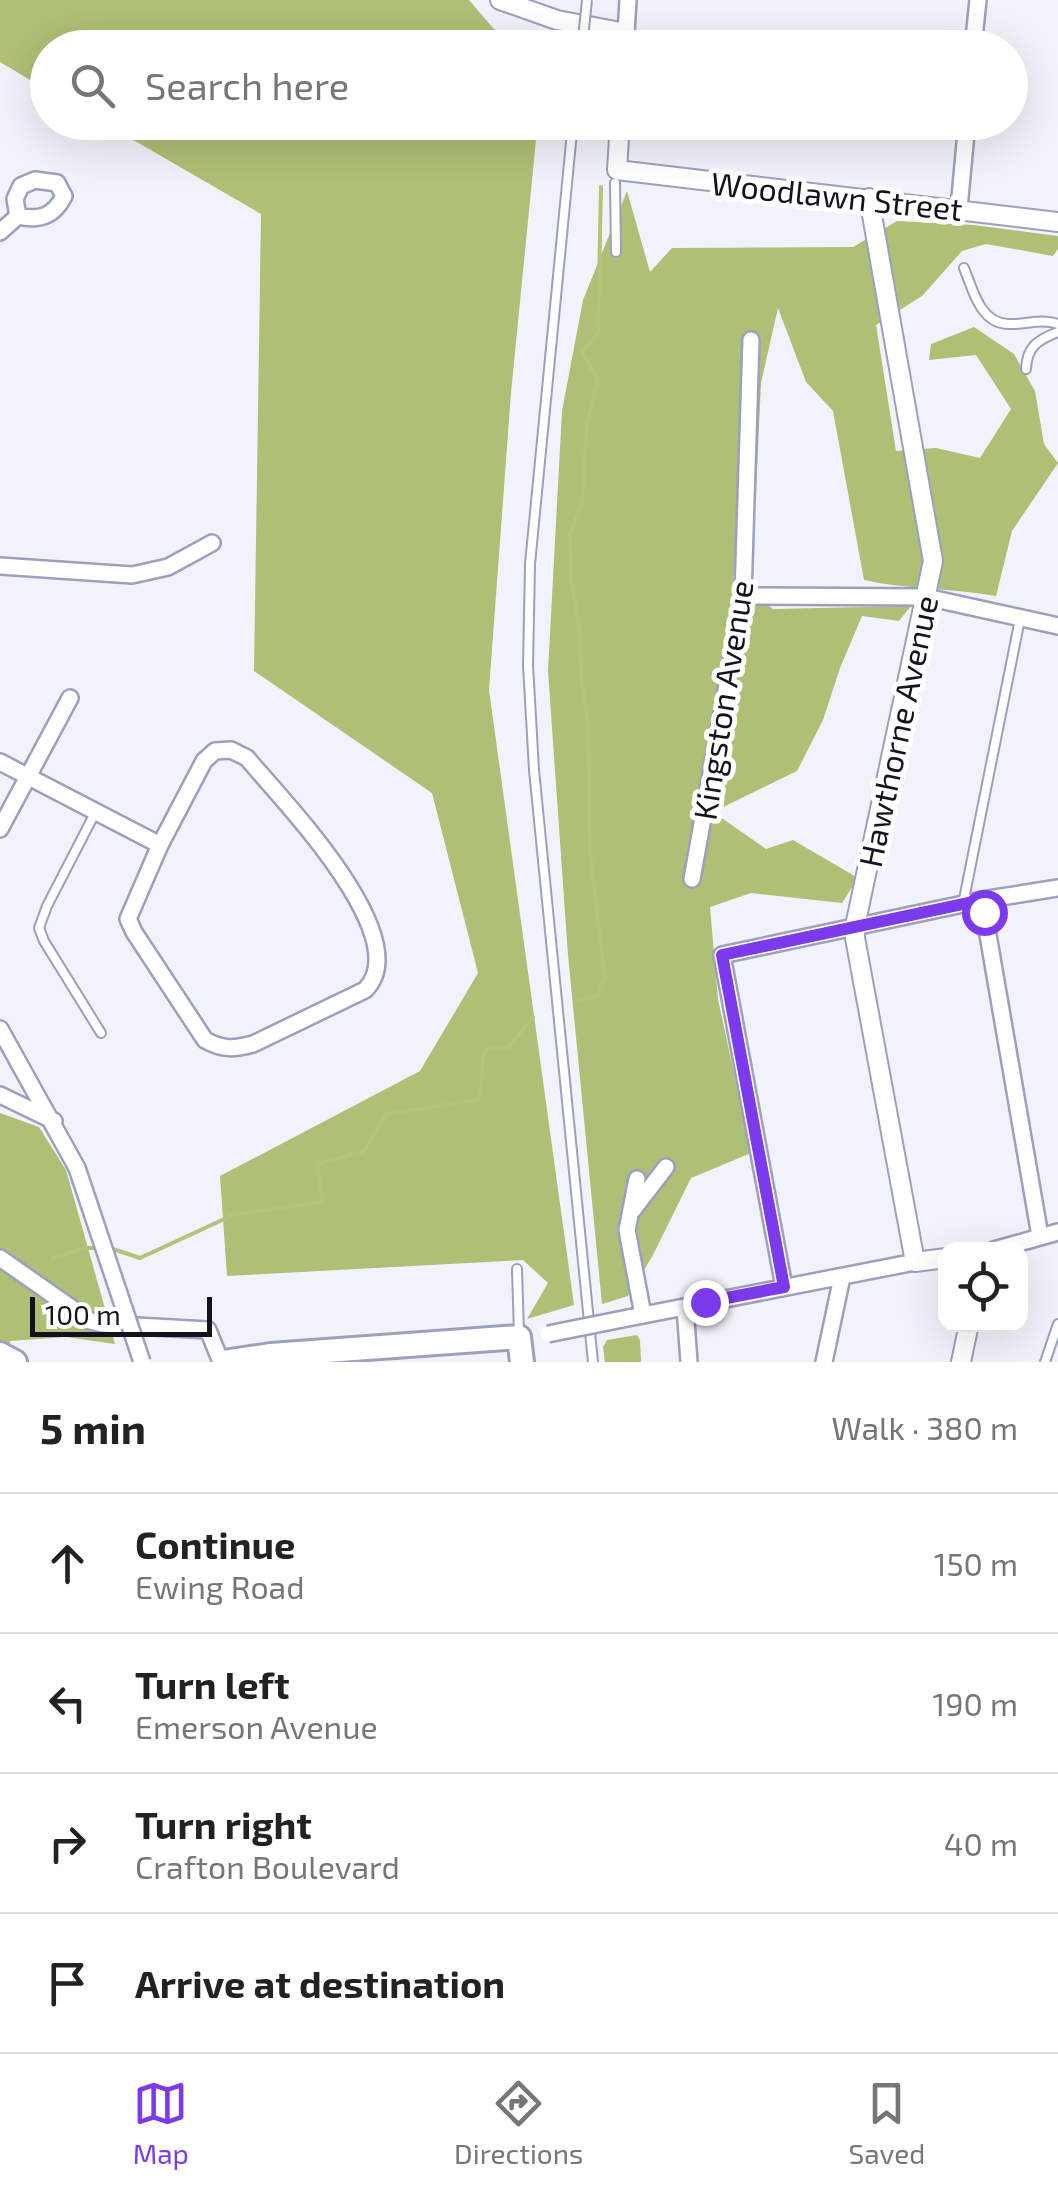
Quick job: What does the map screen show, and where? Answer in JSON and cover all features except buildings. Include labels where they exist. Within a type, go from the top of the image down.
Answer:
[{"type":"main road","points":[[222,1362],[271,1355],[520,1338],[522,1362]]},
{"type":"main road","points":[[0,1354],[16,1362]]},
{"type":"street","points":[[500,0],[591,30]]},
{"type":"street","points":[[626,30],[628,0]]},
{"type":"street","points":[[975,30],[978,0]]},
{"type":"street","points":[[616,176],[619,140]]},
{"type":"street","points":[[959,208],[965,140]]},
{"type":"street","name":"Woodlawn Street","points":[[616,176],[869,198],[1058,222]]},
{"type":"street","name":"Hawthorne Avenue","points":[[869,198],[933,561],[855,926],[915,1262]]},
{"type":"street","points":[[0,232],[18,216]]},
{"type":"street","name":"Kingston Avenue","points":[[692,879],[743,596],[750,340]]},
{"type":"street","points":[[0,566],[132,576],[168,567],[212,542]]},
{"type":"street","points":[[743,596],[926,597],[1058,626]]},
{"type":"street","points":[[0,830],[70,698]]},
{"type":"street","points":[[231,750],[247,758],[348,881],[378,955],[375,980],[365,990],[254,1044],[219,1048],[205,1040],[128,918],[160,845],[204,761],[215,752],[231,750]]},
{"type":"street","points":[[0,762],[160,845]]},
{"type":"street","points":[[784,1287],[722,955],[982,900],[1058,888]]},
{"type":"street","points":[[982,900],[1040,1236]]},
{"type":"street","points":[[0,1030],[77,1168],[142,1362]]},
{"type":"street","points":[[0,1095],[54,1121]]},
{"type":"street","points":[[630,1213],[666,1167]]},
{"type":"street","points":[[635,1317],[626,1230],[637,1179]]},
{"type":"street","points":[[1020,1242],[1058,1232]]},
{"type":"street","points":[[0,1258],[90,1321],[208,1330],[222,1362]]},
{"type":"street","points":[[520,1338],[938,1259]]},
{"type":"street","points":[[824,1362],[842,1277]]},
{"type":"street","points":[[685,1307],[690,1362]]},
{"type":"street","points":[[961,1362],[967,1332]]},
{"type":"lane","points":[[584,30],[587,0]]},
{"type":"lane","points":[[571,140],[530,564],[528,666],[534,770],[593,1362]]},
{"type":"lane","points":[[616,176],[616,252]]},
{"type":"lane","points":[[964,268],[976,300],[991,319],[1009,324],[1026,320],[1058,324]]},
{"type":"lane","points":[[1026,370],[1026,354],[1035,343],[1058,332]]},
{"type":"lane","points":[[963,904],[1020,619]]},
{"type":"lane","points":[[95,813],[47,906],[40,928],[44,941],[101,1033]]},
{"type":"lane","points":[[516,1269],[520,1338]]},
{"type":"lane","points":[[1045,1362],[1058,1324]]},
{"type":"green space","points":[[0,0],[469,0],[495,30],[30,30],[30,80],[0,62]]},
{"type":"green space","points":[[133,140],[536,140],[511,393],[489,690],[574,1305],[527,1319],[548,1283],[523,1260],[227,1276],[220,1176],[420,1071],[478,973],[432,793],[254,671],[261,214]]},
{"type":"green space","points":[[627,191],[650,272],[672,248],[853,247],[897,221],[973,225],[1058,236],[1058,249],[1053,256],[986,244],[962,251],[922,296],[876,325],[896,451],[936,448],[980,458],[1011,409],[976,355],[929,360],[931,344],[974,327],[1014,354],[1035,391],[1044,444],[1058,463],[1012,531],[996,596],[864,580],[833,411],[806,382],[778,308],[761,383],[756,492],[733,578],[773,609],[911,606],[899,621],[862,616],[823,720],[797,771],[713,812],[766,849],[793,840],[858,878],[842,903],[751,893],[710,907],[718,999],[751,1153],[691,1178],[628,1296],[602,1304],[568,955],[548,671],[562,411],[583,300]]},
{"type":"green space","points":[[0,1113],[39,1127],[66,1170],[115,1344],[66,1337],[10,1341],[9,1362],[0,1362]]},
{"type":"green space","points":[[637,1335],[641,1362],[605,1362],[603,1347],[607,1340]]},
{"type":"waterway","points":[[575,1002],[598,996],[605,978],[590,854],[588,722],[571,579],[570,534],[582,504],[587,423],[598,380],[582,352],[598,333],[601,187]]},
{"type":"waterway","points":[[110,1248],[140,1258],[233,1215],[323,1202],[317,1164],[364,1151],[386,1114],[478,1100],[486,1049],[508,1048],[533,1017]]},
{"type":"waterway","points":[[52,1258],[101,1248]]},
{"type":"route","points":[[705,1302],[784,1287],[722,955],[982,900],[984,912]]}]
